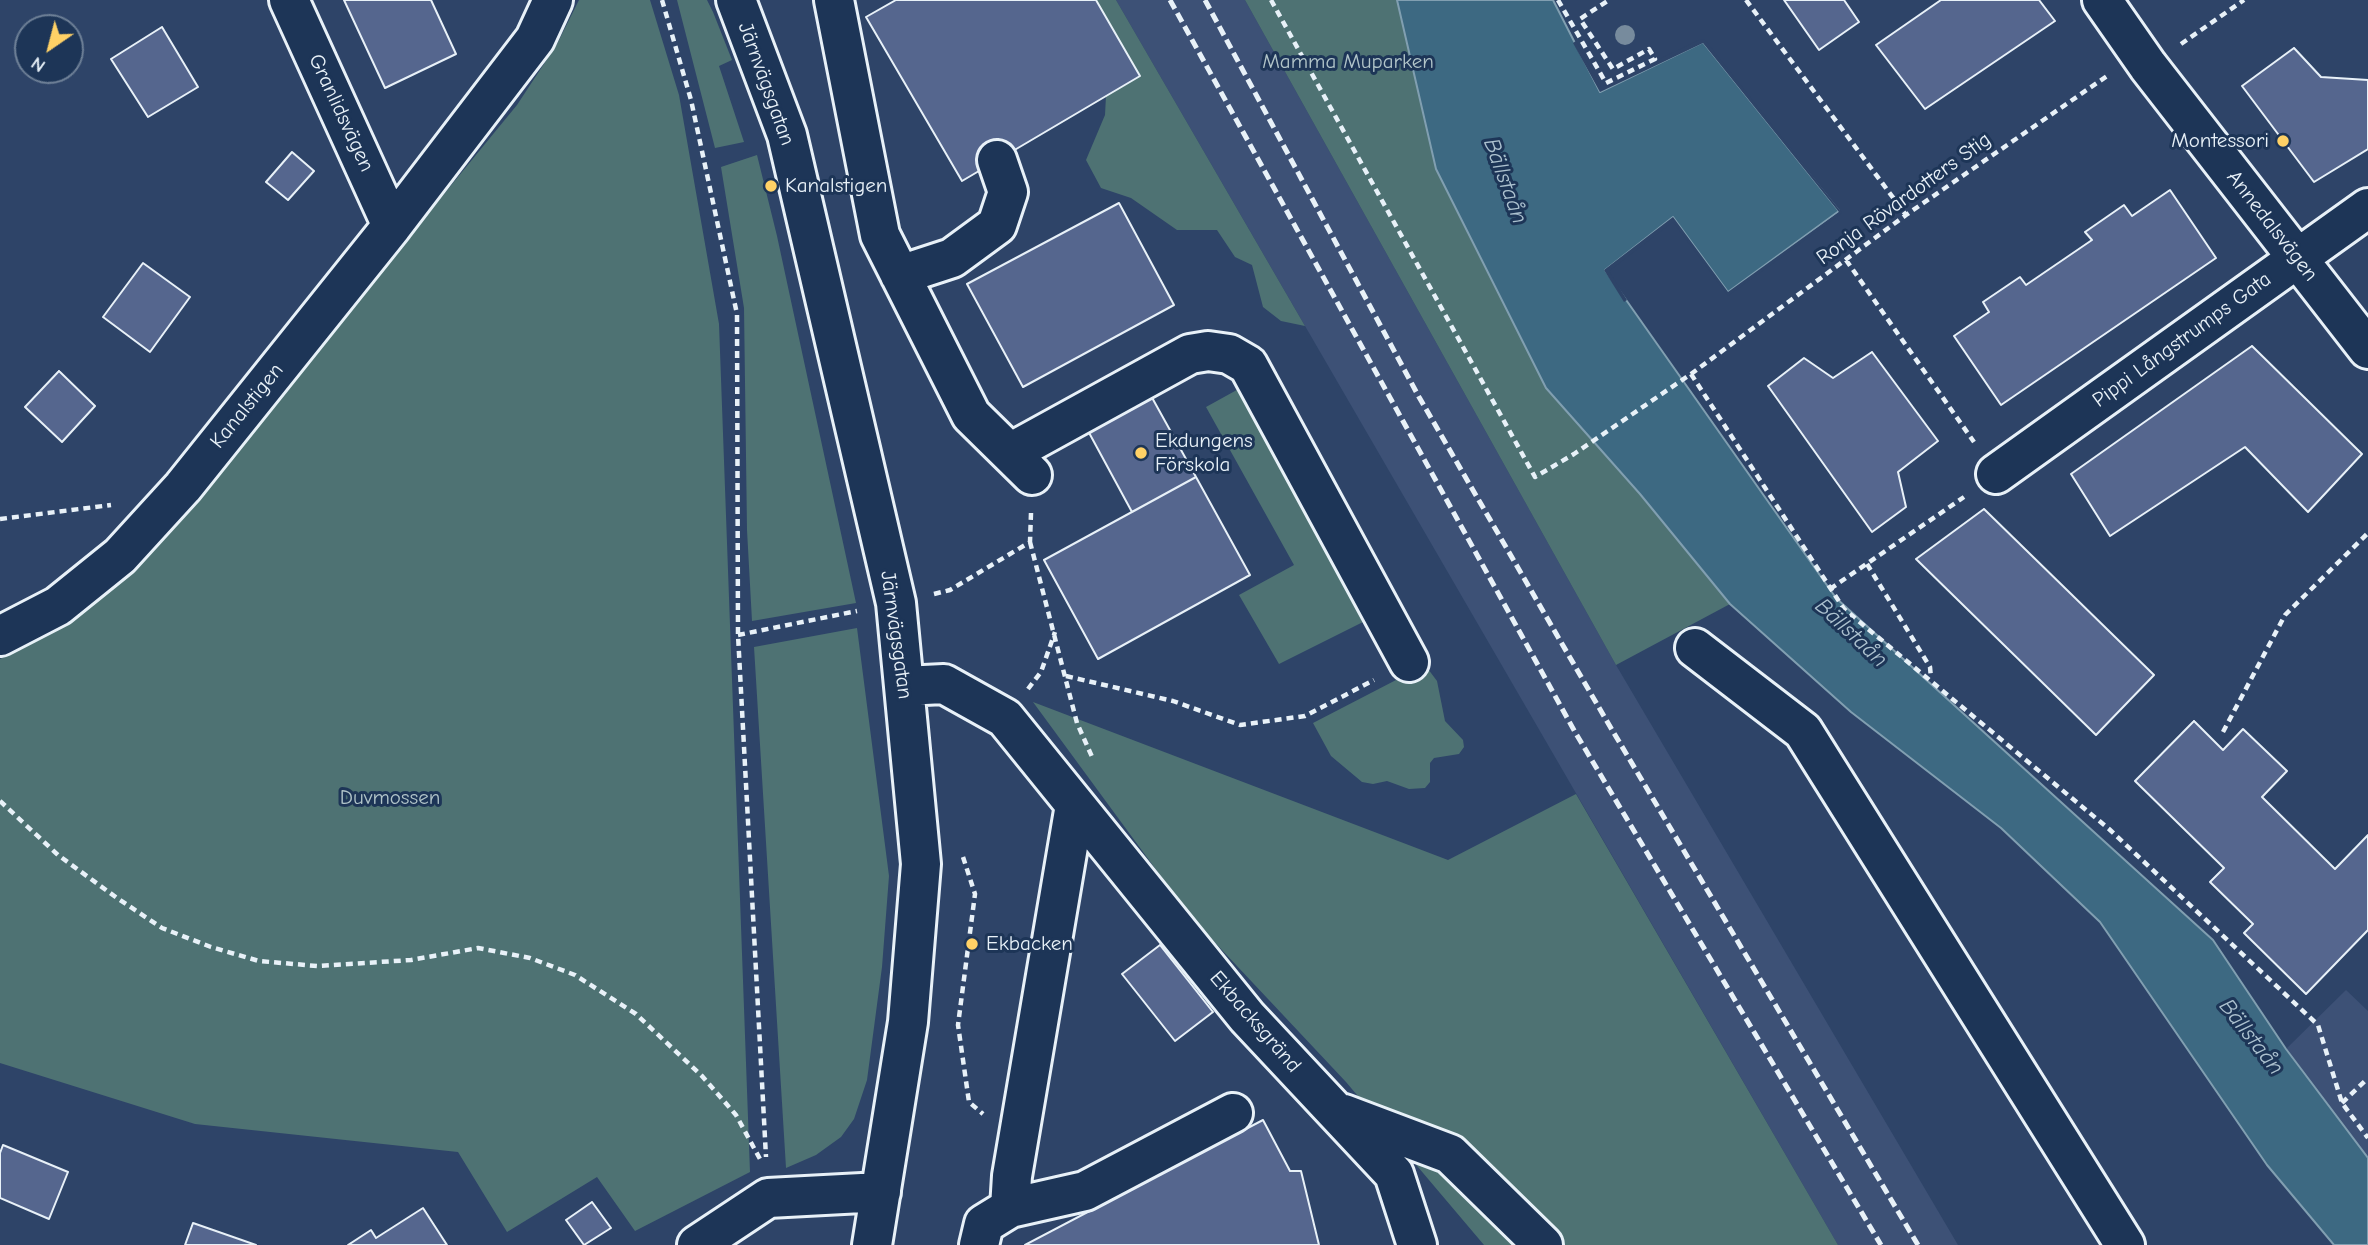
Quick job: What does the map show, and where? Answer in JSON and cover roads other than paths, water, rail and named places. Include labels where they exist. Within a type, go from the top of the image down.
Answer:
[{"type":"street","name":"Granlidsvägen","points":[[289,0],[392,226]]},
{"type":"street","name":"Kanalstigen","points":[[0,636],[58,606],[120,556],[183,487],[392,226],[535,39],[553,0]]},
{"type":"street","name":"Järnvägsgatan","points":[[736,0],[787,135],[896,603],[921,864],[908,1021],[872,1245]]},
{"type":"street","points":[[834,0],[880,235],[971,415],[1021,464],[1190,354],[1208,351],[1229,354],[1248,365],[1409,662]]},
{"type":"street","name":"Annedalsvägen","points":[[2102,0],[2144,59],[2368,349]]},
{"type":"street","points":[[900,275],[952,258],[997,225],[1008,192],[997,160]]},
{"type":"street","name":"Pippi Långstrumps Gata","points":[[1996,474],[2368,208]]},
{"type":"street","points":[[1695,648],[1803,731],[2125,1245]]},
{"type":"street","name":"Ekbacksgränd","points":[[904,686],[944,684],[1005,718],[1247,1017],[1394,1174],[1418,1245]]},
{"type":"street","points":[[1010,1208],[1012,1176],[1075,805]]},
{"type":"street","points":[[1335,1111],[1450,1154],[1543,1245]]},
{"type":"street","points":[[979,1245],[984,1224],[1010,1208],[1085,1191],[1233,1114]]},
{"type":"street","points":[[697,1245],[768,1185],[881,1192]]},
{"type":"water","name":"Bällstaån","points":[[1397,0],[1553,0],[1600,92],[1703,42],[1839,211],[1728,292],[1673,217],[1605,270],[1836,598],[2213,940],[2286,1049],[2368,1158],[2368,1245],[2334,1245],[2267,1165],[2100,922],[2001,828],[1851,712],[1730,604],[1640,494],[1546,388],[1436,169]]},
{"type":"railway","points":[[1170,0],[1575,732],[1881,1245]]},
{"type":"railway","points":[[1205,0],[1419,397],[1605,718],[1918,1245]]},
{"type":"place","name":"Montessori","points":[[2283,141]]},
{"type":"place","name":"Kanalstigen","points":[[771,186]]},
{"type":"place","name":"Ekdungens Förskola","points":[[1141,453]]},
{"type":"place","name":"Ekbacken","points":[[972,944]]},
{"type":"park label","name":"Mamma Muparken","points":[[1348,62]]},
{"type":"park label","name":"Duvmossen","points":[[390,798]]}]
